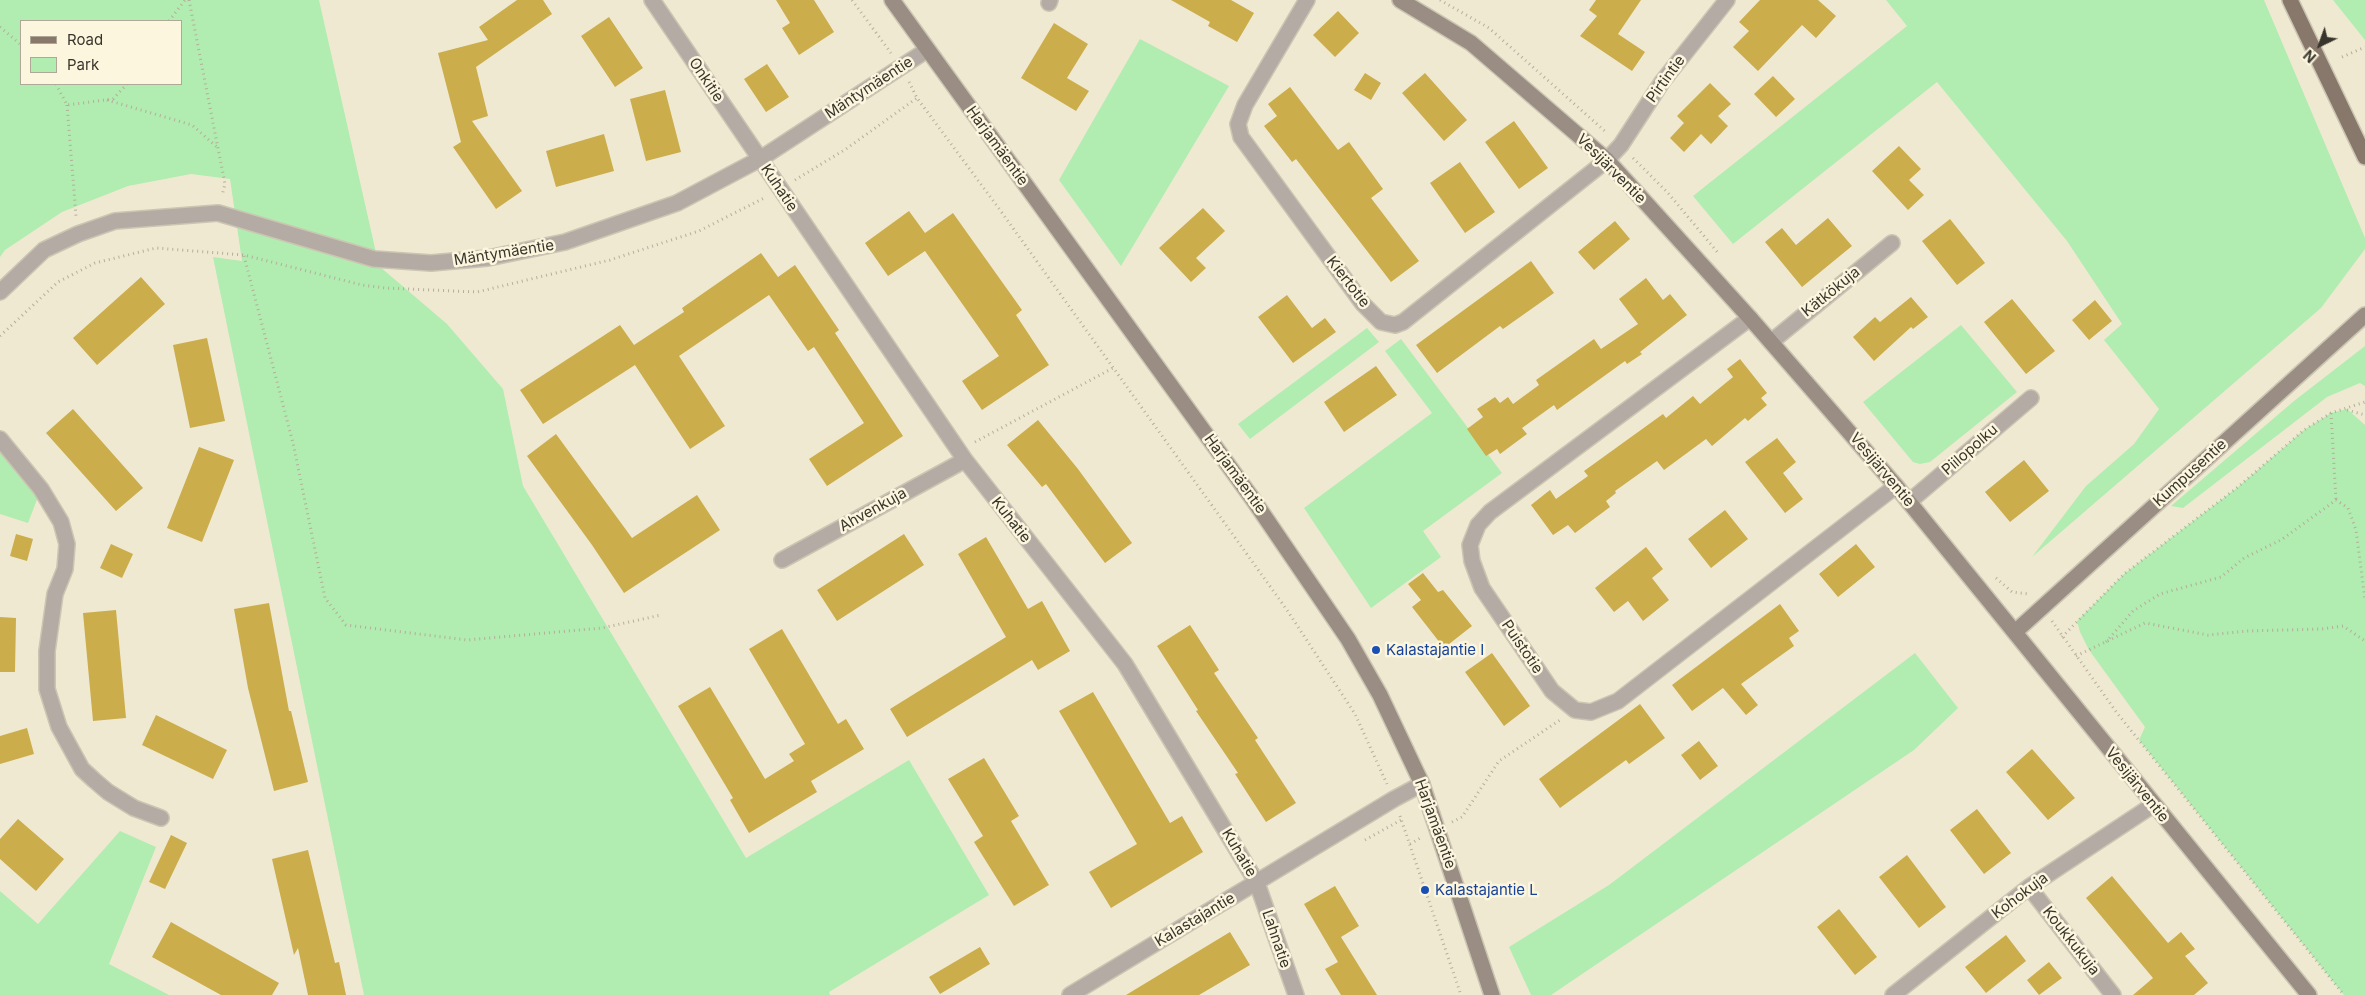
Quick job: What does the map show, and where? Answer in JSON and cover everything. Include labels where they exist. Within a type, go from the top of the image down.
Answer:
[{"type":"main road","points":[[2290,0],[2365,157]]},
{"type":"street","name":"Onkitie","points":[[652,0],[760,159]]},
{"type":"street","name":"Harjamäentie","points":[[892,0],[1252,498],[1342,631],[1380,695],[1422,784],[1492,995]]},
{"type":"street","name":"Kiertotie","points":[[1307,0],[1245,105],[1238,124],[1241,137],[1357,296],[1381,322],[1395,325],[1403,322],[1607,160]]},
{"type":"street","name":"Vesijärventie","points":[[1400,0],[1470,43],[1607,160],[1750,318],[1896,486],[2309,995]]},
{"type":"street","name":"Pirtintie","points":[[1607,160],[1621,145],[1662,82],[1727,0]]},
{"type":"street","name":"Mäntymäentie","points":[[0,292],[44,250],[78,234],[115,221],[218,212],[374,259],[431,263],[488,258],[565,242],[677,204],[760,159],[927,50]]},
{"type":"street","name":"Kuhatie","points":[[760,159],[964,460],[1125,664],[1257,883]]},
{"type":"street","name":"Kätkökuja","points":[[1771,342],[1892,243]]},
{"type":"street","name":"Kumpusentie","points":[[2015,632],[2365,315]]},
{"type":"street","name":"Puistotie","points":[[1575,710],[1552,690],[1482,588],[1472,561],[1470,545],[1478,525],[1490,512],[1750,318]]},
{"type":"street","name":"Piilopolku","points":[[1909,502],[2031,398]]},
{"type":"street","points":[[0,440],[41,489],[61,522],[67,544],[64,569],[55,594],[47,651],[47,689],[59,727],[82,769],[94,780],[108,792],[134,808],[161,818]]},
{"type":"street","name":"Ahvenkuja","points":[[782,560],[964,460]]},
{"type":"street","points":[[1575,710],[1591,712],[1618,701],[1896,486]]},
{"type":"street","name":"Kalastajantie","points":[[1070,995],[1394,799],[1422,784]]},
{"type":"street","name":"Kohokuja","points":[[1893,995],[2029,887],[2153,805]]},
{"type":"street","name":"Lahnatie","points":[[1257,883],[1296,995]]},
{"type":"street","name":"Koukkukuja","points":[[2029,887],[2113,995]]},
{"type":"path","points":[[170,20],[185,0]]},
{"type":"path","points":[[189,0],[225,184],[218,212]]},
{"type":"path","points":[[852,0],[901,67],[917,98],[1287,610],[1355,714],[1394,799],[1461,995]]},
{"type":"path","points":[[0,28],[20,44]]},
{"type":"path","points":[[2342,57],[2365,47]]},
{"type":"path","points":[[57,85],[67,105],[78,234]]},
{"type":"path","points":[[67,105],[113,99],[126,85]]},
{"type":"path","points":[[107,100],[192,125],[218,148]]},
{"type":"path","points":[[244,255],[293,443],[325,598],[346,625],[467,640],[602,628],[661,614]]},
{"type":"path","points":[[964,460],[967,446],[1113,368]]},
{"type":"path","points":[[2344,995],[2117,713],[2062,637],[2124,574],[2238,487],[2304,430],[2331,413],[2365,402]]},
{"type":"path","points":[[2347,409],[2365,415]]},
{"type":"path","points":[[2331,413],[2336,500]]},
{"type":"path","points":[[2336,500],[2348,508],[2356,530],[2365,600]]},
{"type":"path","points":[[2106,642],[2133,611],[2160,594],[2221,577],[2244,558],[2281,540],[2336,500]]},
{"type":"path","points":[[2076,656],[2145,623],[2208,635],[2248,631],[2322,630],[2343,626],[2365,640]]},
{"type":"path","points":[[1410,844],[1462,817],[1499,761],[1575,710]]},
{"type":"green space","points":[[0,0],[319,0],[379,266],[447,324],[503,389],[523,486],[746,858],[909,760],[989,895],[829,992],[830,995],[364,995],[213,257],[242,261],[230,179],[191,174],[128,186],[62,212],[5,250],[0,257]]},
{"type":"green space","points":[[1886,0],[2264,0],[2365,238],[2365,249],[2321,308],[2032,557],[2086,486],[2134,444],[2159,409],[2104,340],[2122,324],[2067,241],[1937,82],[1733,244],[1693,196],[1907,26]]},
{"type":"green space","points":[[2333,0],[2365,0],[2365,40]]},
{"type":"green space","points":[[1140,39],[1229,86],[1121,266],[1059,180]]},
{"type":"green space","points":[[1961,325],[2017,392],[1930,462],[1920,464],[1913,462],[1863,402]]},
{"type":"green space","points":[[1367,328],[1379,342],[1250,439],[1238,424]]},
{"type":"green space","points":[[1401,339],[1502,473],[1423,531],[1441,557],[1371,608],[1304,508],[1432,413],[1385,351]]},
{"type":"green space","points":[[2365,346],[2365,386],[2360,383],[2327,397],[2183,508],[2171,506],[2294,401]]},
{"type":"green space","points":[[2347,409],[2365,425],[2365,995],[2344,995],[2139,740],[2145,727],[2089,650],[2077,621],[2124,574],[2238,487],[2304,430],[2331,413]]},
{"type":"green space","points":[[0,439],[41,489],[28,523],[0,514]]},
{"type":"green space","points":[[1915,653],[1958,708],[1914,750],[1551,995],[1531,995],[1509,947],[1609,885]]},
{"type":"green space","points":[[120,831],[156,847],[109,964],[169,995],[0,995],[0,891],[38,924]]},
{"type":"building","points":[[517,0],[543,0],[552,14],[476,67],[488,116],[472,121],[522,191],[496,209],[453,147],[461,142],[438,53],[488,40],[479,27]]},
{"type":"building","points":[[776,0],[814,0],[834,32],[799,55],[782,28],[790,23]]},
{"type":"building","points":[[1171,0],[1231,0],[1254,13],[1237,42],[1208,26],[1210,22]]},
{"type":"building","points":[[1596,0],[1641,0],[1618,34],[1645,52],[1632,71],[1580,36],[1597,16],[1589,10]]},
{"type":"building","points":[[1760,0],[1818,0],[1836,16],[1816,38],[1802,25],[1758,71],[1733,47],[1749,31],[1739,22]]},
{"type":"building","points":[[1338,11],[1359,33],[1335,57],[1313,35]]},
{"type":"building","points":[[609,17],[643,68],[615,87],[581,36]]},
{"type":"building","points":[[1054,23],[1088,44],[1067,78],[1089,91],[1076,111],[1021,78]]},
{"type":"building","points":[[767,64],[789,97],[766,112],[744,79]]},
{"type":"building","points":[[1365,73],[1381,83],[1371,100],[1354,90]]},
{"type":"building","points":[[1425,73],[1467,120],[1444,141],[1402,93]]},
{"type":"building","points":[[1773,76],[1795,99],[1776,117],[1754,94]]},
{"type":"building","points":[[1710,83],[1731,104],[1718,116],[1728,126],[1711,144],[1701,134],[1684,152],[1670,138],[1684,123],[1677,116]]},
{"type":"building","points":[[1290,87],[1338,150],[1349,142],[1383,189],[1371,198],[1419,261],[1391,282],[1296,159],[1292,162],[1264,126],[1277,116],[1268,104]]},
{"type":"building","points":[[665,90],[681,152],[646,161],[630,99]]},
{"type":"building","points":[[1514,121],[1548,168],[1519,189],[1485,142]]},
{"type":"building","points":[[604,134],[614,171],[556,187],[546,151]]},
{"type":"building","points":[[1899,146],[1921,169],[1909,180],[1924,195],[1908,210],[1872,171]]},
{"type":"building","points":[[1460,162],[1495,212],[1465,233],[1430,183]]},
{"type":"building","points":[[1203,208],[1225,231],[1196,258],[1206,268],[1191,282],[1159,248]]},
{"type":"building","points":[[909,211],[925,233],[953,213],[1022,310],[1016,315],[1049,365],[982,410],[962,381],[999,356],[925,251],[888,276],[865,243]]},
{"type":"building","points":[[1828,218],[1852,246],[1802,287],[1765,242],[1782,228],[1796,245]]},
{"type":"building","points":[[1950,219],[1985,263],[1957,285],[1922,241]]},
{"type":"building","points":[[1615,221],[1630,239],[1594,270],[1578,252]]},
{"type":"building","points":[[761,253],[778,277],[795,265],[839,330],[835,333],[903,436],[827,486],[809,459],[864,423],[814,347],[808,351],[769,295],[679,356],[725,426],[690,449],[635,365],[543,424],[520,390],[620,325],[634,345],[684,312],[682,308]]},
{"type":"building","points":[[1531,261],[1554,293],[1503,329],[1500,326],[1437,373],[1416,345]]},
{"type":"building","points":[[141,277],[165,304],[97,365],[73,338]]},
{"type":"building","points":[[1646,278],[1663,300],[1670,294],[1687,315],[1640,352],[1642,354],[1627,364],[1625,361],[1557,410],[1554,405],[1522,428],[1527,434],[1500,454],[1497,449],[1486,456],[1467,429],[1483,417],[1477,409],[1495,397],[1500,403],[1508,397],[1513,404],[1539,385],[1536,380],[1594,339],[1601,349],[1638,324],[1619,299]]},
{"type":"building","points":[[1287,295],[1312,328],[1325,318],[1336,332],[1293,363],[1258,317]]},
{"type":"building","points":[[1911,297],[1928,317],[1913,329],[1911,327],[1874,361],[1853,337],[1875,317],[1880,322]]},
{"type":"building","points":[[2012,299],[2055,351],[2026,374],[1984,322]]},
{"type":"building","points":[[2095,300],[2112,321],[2089,340],[2072,320]]},
{"type":"building","points":[[207,338],[225,421],[190,428],[173,345]]},
{"type":"building","points":[[1740,359],[1767,393],[1761,398],[1767,405],[1748,421],[1745,418],[1712,446],[1706,439],[1664,470],[1657,461],[1615,491],[1616,493],[1606,501],[1610,507],[1575,533],[1568,525],[1553,535],[1531,505],[1550,490],[1556,499],[1588,476],[1584,471],[1663,414],[1666,418],[1693,396],[1700,404],[1733,377],[1727,369]]},
{"type":"building","points":[[1376,366],[1397,395],[1344,432],[1324,402]]},
{"type":"building","points":[[73,409],[143,488],[116,511],[46,433]]},
{"type":"building","points":[[1038,420],[1078,469],[1132,543],[1105,563],[1046,484],[1042,487],[1007,445]]},
{"type":"building","points":[[556,434],[632,538],[697,495],[720,530],[624,593],[592,545],[527,456]]},
{"type":"building","points":[[1777,438],[1796,462],[1783,473],[1803,499],[1785,513],[1745,462]]},
{"type":"building","points":[[199,447],[234,460],[202,542],[167,528]]},
{"type":"building","points":[[2024,460],[2049,491],[2010,522],[1985,492]]},
{"type":"building","points":[[1725,510],[1748,539],[1711,568],[1688,539]]},
{"type":"building","points":[[16,534],[33,539],[27,561],[10,556]]},
{"type":"building","points":[[904,534],[924,565],[837,621],[817,590]]},
{"type":"building","points":[[986,537],[1028,609],[1042,601],[1070,651],[1038,670],[1032,660],[907,737],[890,709],[1006,637],[958,554]]},
{"type":"building","points":[[111,544],[133,554],[122,578],[100,568]]},
{"type":"building","points":[[1856,544],[1875,567],[1838,597],[1819,574]]},
{"type":"building","points":[[1646,547],[1663,569],[1652,578],[1669,600],[1643,621],[1628,601],[1614,612],[1595,588]]},
{"type":"building","points":[[1423,573],[1438,592],[1443,590],[1472,626],[1444,648],[1412,607],[1421,600],[1408,584]]},
{"type":"building","points":[[269,603],[289,711],[291,711],[308,782],[274,791],[248,688],[234,609]]},
{"type":"building","points":[[1780,604],[1799,631],[1789,638],[1794,646],[1741,684],[1758,705],[1746,715],[1723,688],[1692,711],[1672,685]]},
{"type":"building","points":[[116,610],[126,718],[93,721],[83,613]]},
{"type":"building","points":[[0,617],[16,618],[15,672],[0,672]]},
{"type":"building","points":[[1190,625],[1219,670],[1214,673],[1258,738],[1255,740],[1296,803],[1266,822],[1235,774],[1238,773],[1196,711],[1198,710],[1157,646]]},
{"type":"building","points":[[782,629],[838,724],[846,719],[864,749],[811,781],[817,792],[749,833],[730,800],[733,798],[678,706],[710,687],[765,779],[794,761],[789,754],[805,744],[749,649]]},
{"type":"building","points":[[1492,653],[1530,706],[1504,726],[1465,672]]},
{"type":"building","points":[[1093,692],[1170,823],[1182,816],[1203,852],[1111,908],[1089,872],[1137,844],[1059,711]]},
{"type":"building","points":[[1640,704],[1665,738],[1629,764],[1626,760],[1560,808],[1539,779]]},
{"type":"building","points":[[156,715],[227,750],[213,779],[142,745]]},
{"type":"building","points":[[27,728],[34,754],[0,764],[0,736]]},
{"type":"building","points":[[1699,741],[1718,766],[1700,780],[1681,755]]},
{"type":"building","points":[[2032,749],[2075,798],[2048,820],[2006,772]]},
{"type":"building","points":[[984,758],[1019,816],[1011,821],[1049,885],[1014,906],[974,842],[983,836],[948,779]]},
{"type":"building","points":[[1977,809],[2011,853],[1984,874],[1950,830]]},
{"type":"building","points":[[18,819],[64,859],[36,891],[0,859],[0,839]]},
{"type":"building","points":[[171,835],[187,843],[165,889],[149,882]]},
{"type":"building","points":[[308,850],[335,963],[339,962],[346,995],[308,995],[298,948],[294,955],[272,859]]},
{"type":"building","points":[[1907,855],[1946,907],[1919,928],[1879,877]]},
{"type":"building","points":[[2112,876],[2168,943],[2181,932],[2195,949],[2185,956],[2208,983],[2194,995],[2133,995],[2153,978],[2086,898]]},
{"type":"building","points":[[1335,886],[1359,926],[1341,937],[1377,995],[1341,995],[1325,969],[1338,962],[1304,904]]},
{"type":"building","points":[[1839,909],[1877,957],[1855,975],[1817,927]]},
{"type":"building","points":[[171,922],[279,983],[272,995],[221,995],[152,957]]},
{"type":"building","points":[[1230,932],[1250,965],[1199,995],[1126,995]]},
{"type":"building","points":[[2006,935],[2026,961],[1986,993],[1965,967]]},
{"type":"building","points":[[980,947],[990,964],[940,994],[929,977]]},
{"type":"building","points":[[2049,962],[2062,978],[2039,995],[2027,980]]},
{"type":"place","name":"Kalastajantie I","points":[[1376,650]]},
{"type":"place","name":"Kalastajantie L","points":[[1425,890]]}]
